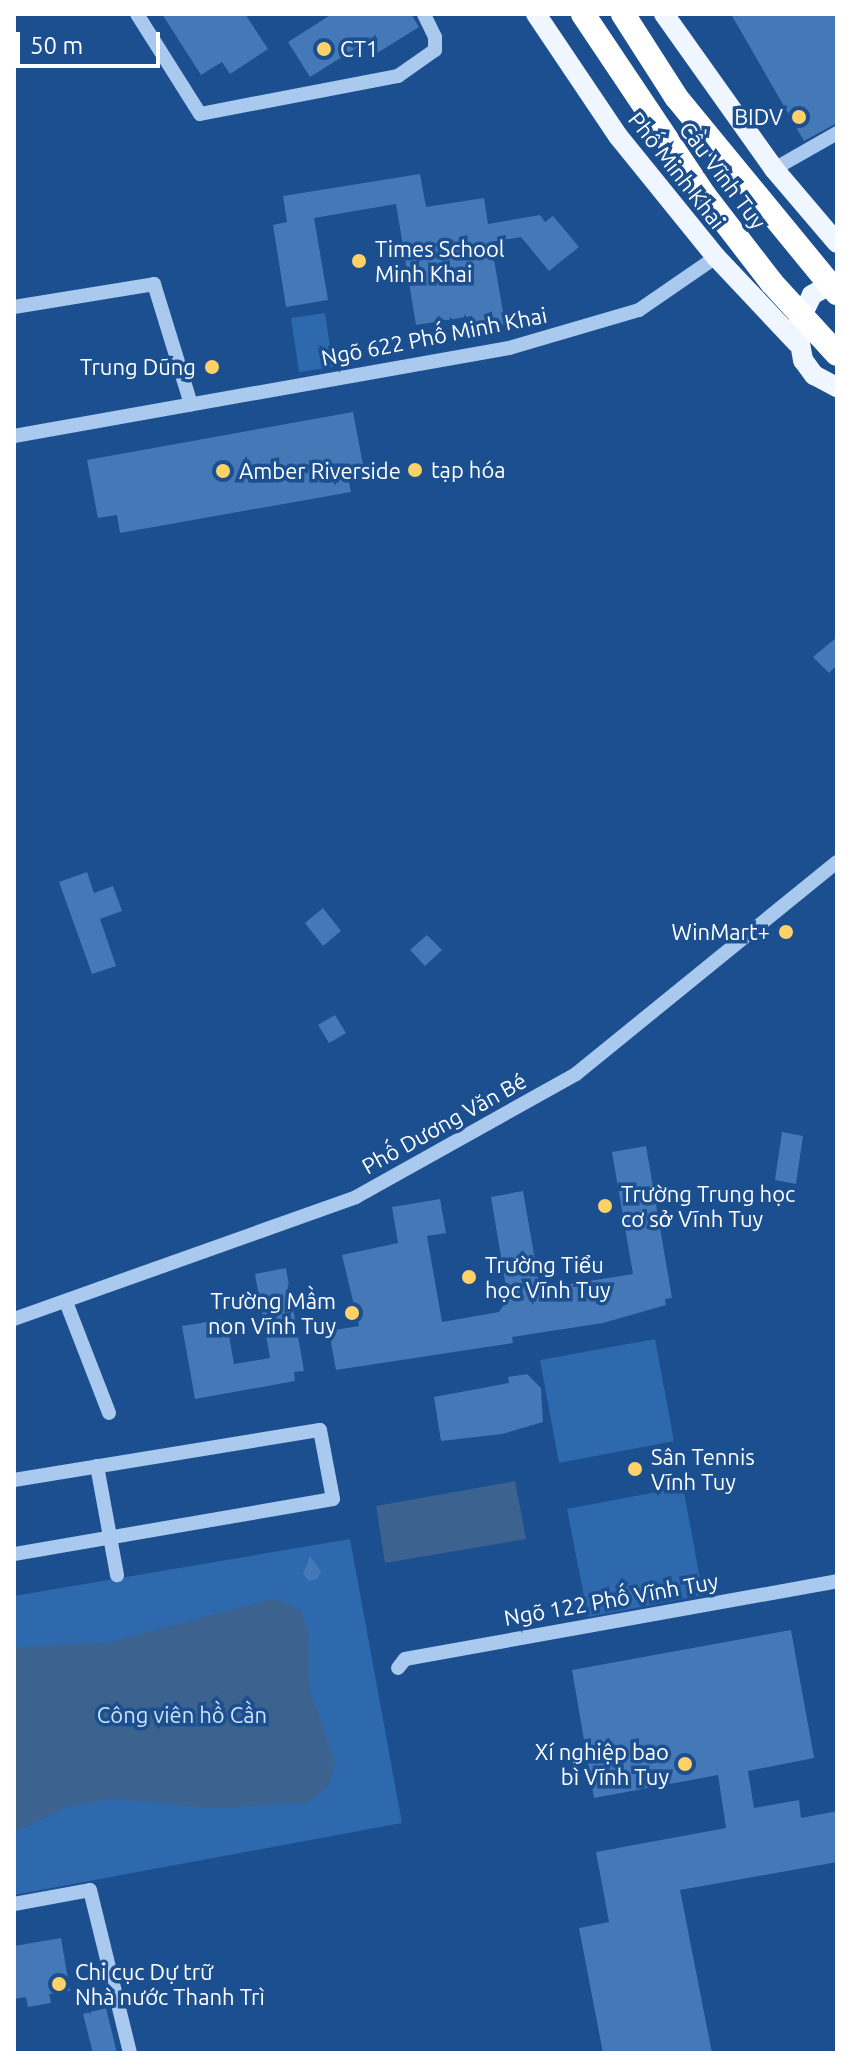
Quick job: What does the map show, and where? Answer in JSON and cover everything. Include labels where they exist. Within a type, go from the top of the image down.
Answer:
[{"type":"highway","name":"Cầu Vĩnh Tuy","points":[[583,14],[705,196],[772,283],[837,354]]},
{"type":"highway","name":"Cầu Vĩnh Tuy","points":[[623,14],[676,97],[837,293]]},
{"type":"main road","name":"Phố Minh Khai","points":[[536,14],[618,136],[716,257],[797,343],[814,375],[837,387]]},
{"type":"main road","points":[[664,14],[774,169],[830,229],[837,243]]},
{"type":"main road","points":[[797,343],[802,309],[812,295],[837,281]]},
{"type":"street","points":[[137,14],[200,114],[398,76],[435,50],[435,37],[424,14]]},
{"type":"street","points":[[774,169],[837,133]]},
{"type":"street","name":"Ngõ 622 Phố Minh Khai","points":[[14,435],[509,348],[639,310],[716,257]]},
{"type":"street","points":[[14,307],[154,284],[191,404]]},
{"type":"street","name":"Phố Dương Văn Bé","points":[[14,1319],[356,1197],[564,1081],[837,862]]},
{"type":"street","points":[[66,1302],[109,1413]]},
{"type":"street","points":[[14,1480],[320,1430],[333,1499],[14,1554]]},
{"type":"street","points":[[97,1466],[117,1575]]},
{"type":"street","name":"Ngõ 122 Phố Vĩnh Tuy","points":[[398,1668],[405,1659],[837,1581]]},
{"type":"street","points":[[14,1904],[90,1890],[130,2053]]},
{"type":"green space","points":[[325,313],[333,367],[299,372],[291,318]]},
{"type":"green space","points":[[655,1339],[674,1441],[559,1463],[540,1360]]},
{"type":"green space","points":[[683,1487],[703,1595],[588,1617],[567,1509]]},
{"type":"green space","name":"Công viên hồ Cần","points":[[350,1539],[402,1823],[14,1895],[14,1596]]},
{"type":"shaded area","points":[[515,1481],[526,1539],[385,1563],[376,1506]]},
{"type":"shaded area","points":[[276,1598],[301,1611],[309,1635],[309,1687],[335,1762],[330,1784],[308,1803],[211,1808],[113,1799],[67,1807],[14,1833],[14,1647],[107,1643]]},
{"type":"building","points":[[162,14],[245,14],[268,49],[230,74],[222,62],[201,75]]},
{"type":"building","name":"CT1","points":[[332,14],[411,14],[419,27],[374,55],[366,42],[310,77],[288,42]]},
{"type":"building","points":[[731,14],[837,14],[837,123],[804,141]]},
{"type":"building","points":[[420,174],[426,207],[484,198],[488,224],[540,215],[545,222],[553,216],[579,247],[549,271],[521,237],[491,242],[505,324],[474,329],[472,316],[416,325],[396,204],[314,218],[328,300],[286,307],[273,225],[287,222],[283,196]]},
{"type":"building","name":"Amber Riverside","points":[[353,412],[364,470],[347,473],[351,492],[120,533],[117,515],[98,518],[87,460]]},
{"type":"building","points":[[837,637],[837,665],[829,673],[813,657]]},
{"type":"building","points":[[87,872],[94,893],[113,886],[122,911],[100,919],[116,966],[92,974],[59,882]]},
{"type":"building","points":[[323,908],[341,931],[323,946],[305,923]]},
{"type":"building","points":[[427,935],[442,950],[425,966],[410,950]]},
{"type":"building","points":[[335,1015],[346,1033],[329,1043],[318,1025]]},
{"type":"building","points":[[782,1132],[803,1136],[796,1184],[775,1180]]},
{"type":"building","points":[[646,1146],[672,1298],[665,1299],[666,1305],[603,1323],[512,1337],[513,1343],[336,1370],[329,1331],[359,1326],[342,1255],[398,1243],[392,1207],[440,1199],[446,1233],[427,1236],[442,1322],[499,1312],[508,1299],[491,1197],[523,1191],[540,1289],[633,1274],[612,1152]]},
{"type":"building","points":[[286,1268],[304,1371],[294,1372],[295,1381],[195,1399],[182,1326],[226,1319],[234,1364],[270,1358],[255,1274]]},
{"type":"building","points":[[527,1374],[541,1388],[543,1422],[502,1434],[441,1441],[434,1397],[509,1383],[508,1377]]},
{"type":"building","points":[[310,1556],[321,1571],[317,1579],[309,1581],[303,1574]]},
{"type":"building","name":"Xí nghiệp bao bì Vĩnh Tuy","points":[[791,1630],[814,1758],[748,1771],[754,1808],[799,1800],[801,1818],[837,1811],[837,1862],[680,1890],[712,2053],[603,2053],[579,1928],[609,1922],[596,1852],[726,1828],[718,1775],[594,1798],[572,1670]]},
{"type":"building","points":[[61,1938],[70,1991],[49,1994],[51,2003],[28,2007],[26,1997],[14,1999],[14,1946]]},
{"type":"building","points":[[106,2008],[117,2053],[93,2053],[83,2014]]},
{"type":"place","name":"CT1","points":[[324,49]]},
{"type":"place","name":"BIDV","points":[[799,117]]},
{"type":"place","name":"Times School Minh Khai","points":[[359,261]]},
{"type":"place","name":"Trung Dũng","points":[[212,367]]},
{"type":"place","name":"tạp hóa","points":[[415,470]]},
{"type":"place","name":"Amber Riverside","points":[[223,471]]},
{"type":"place","name":"WinMart+","points":[[786,932]]},
{"type":"place","name":"Trường Trung học cơ sở Vĩnh Tuy","points":[[605,1206]]},
{"type":"place","name":"Trường Tiểu học Vĩnh Tuy","points":[[469,1277]]},
{"type":"place","name":"Trường Mầm non Vĩnh Tuy","points":[[352,1313]]},
{"type":"place","name":"Sân Tennis Vĩnh Tuy","points":[[635,1469]]},
{"type":"place","name":"Xí nghiệp bao bì Vĩnh Tuy","points":[[685,1764]]},
{"type":"place","name":"Chi cục Dự trữ Nhà nước Thanh Trì","points":[[59,1984]]}]
